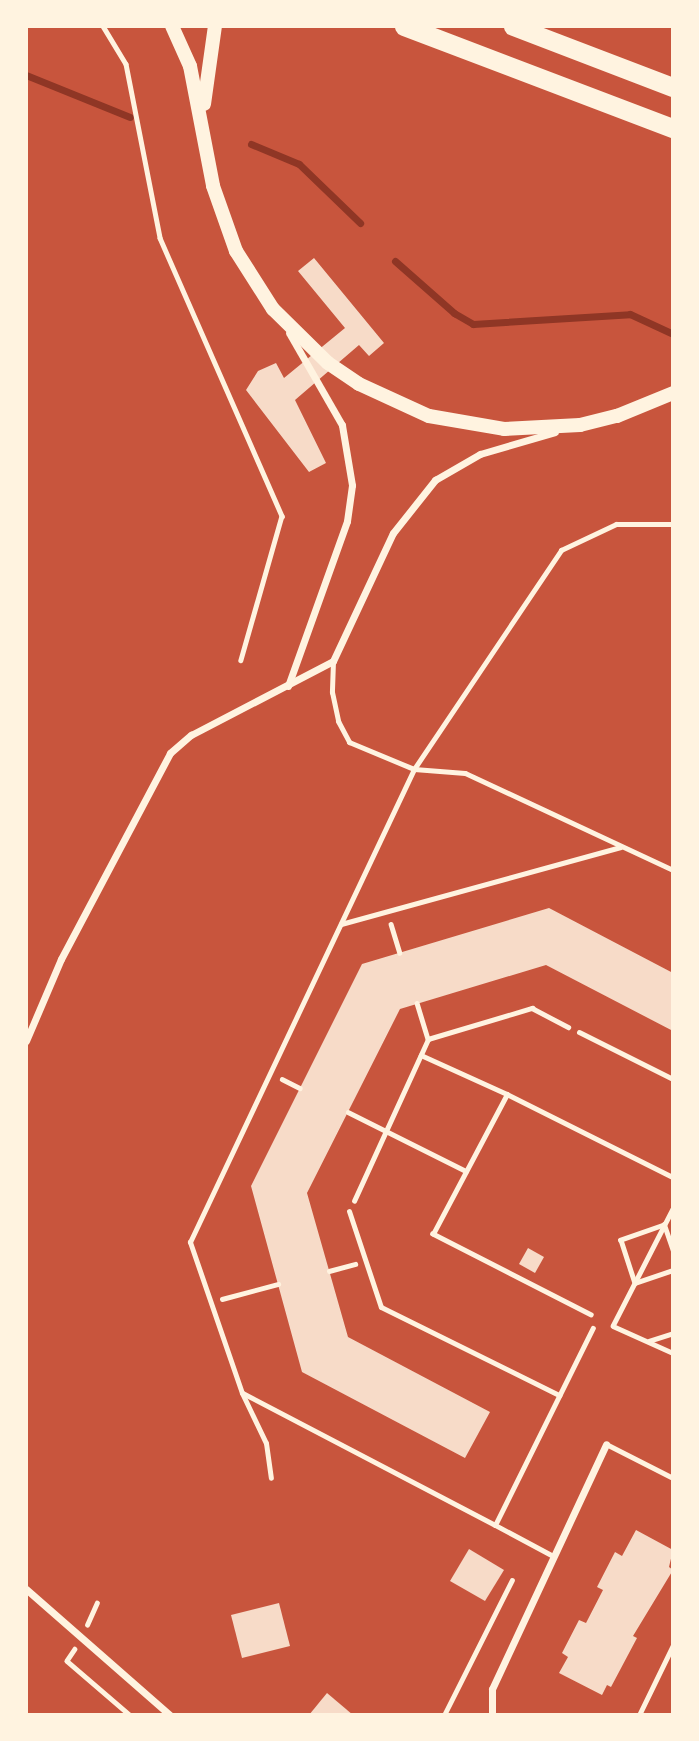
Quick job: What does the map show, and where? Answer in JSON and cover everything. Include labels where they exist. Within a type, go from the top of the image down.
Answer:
[{"type":"highway","points":[[404,26],[673,128]]},
{"type":"highway","points":[[513,26],[673,87]]},
{"type":"main road","points":[[172,26],[190,66],[206,152],[223,219],[242,261],[273,309],[328,363],[370,390],[429,416],[504,429],[580,425],[617,416],[673,393]]},
{"type":"main road","points":[[206,152],[205,82],[215,26]]},
{"type":"street","points":[[273,309],[332,401],[351,460],[347,521],[288,686]]},
{"type":"street","points":[[26,1041],[61,959],[170,753],[191,735],[334,661],[393,533],[435,480],[480,454],[580,425]]},
{"type":"street","points":[[492,1715],[492,1689],[606,1444]]},
{"type":"street","points":[[26,1589],[170,1715]]},
{"type":"lane","points":[[271,1478],[266,1443],[242,1393],[190,1242],[414,769],[561,550],[616,524],[673,524]]},
{"type":"lane","points":[[334,661],[332,692],[338,721],[349,742],[414,769],[465,773],[673,870]]},
{"type":"lane","points":[[341,924],[622,846]]},
{"type":"lane","points":[[579,1032],[673,1079]]},
{"type":"lane","points":[[349,1212],[380,1307],[559,1395]]},
{"type":"lane","points":[[495,1525],[593,1328]]},
{"type":"lane","points":[[242,1393],[553,1556]]},
{"type":"lane","points":[[606,1444],[673,1478]]},
{"type":"lane","points":[[444,1715],[512,1580]]},
{"type":"lane","points":[[639,1715],[673,1645]]},
{"type":"path","points":[[103,26],[126,65],[160,238],[282,516],[241,660]]},
{"type":"path","points":[[387,912],[400,953]]},
{"type":"path","points":[[349,1212],[428,1039],[417,1003]]},
{"type":"path","points":[[428,1039],[532,1008],[579,1032]]},
{"type":"path","points":[[421,1055],[507,1094],[673,1177]]},
{"type":"path","points":[[271,1074],[300,1088]]},
{"type":"path","points":[[507,1094],[433,1234],[613,1326],[673,1353]]},
{"type":"path","points":[[348,1112],[466,1171]]},
{"type":"path","points":[[613,1326],[673,1209]]},
{"type":"path","points":[[635,1283],[621,1240],[664,1225]]},
{"type":"path","points":[[664,1225],[673,1251]]},
{"type":"path","points":[[329,1271],[365,1261]]},
{"type":"path","points":[[635,1283],[673,1270]]},
{"type":"path","points":[[211,1302],[278,1284]]},
{"type":"path","points":[[648,1342],[673,1333]]},
{"type":"building","points":[[314,258],[384,343],[369,356],[359,345],[295,400],[326,463],[309,472],[246,390],[258,371],[276,363],[284,378],[345,328],[298,271]]},
{"type":"building","points":[[549,908],[673,973],[673,1031],[546,965],[400,1009],[307,1193],[348,1337],[490,1412],[465,1458],[302,1372],[251,1186],[362,964]]},
{"type":"building","points":[[528,1248],[544,1257],[535,1273],[519,1264]]},
{"type":"building","points":[[636,1530],[673,1550],[669,1567],[673,1570],[633,1636],[637,1638],[611,1687],[607,1685],[602,1695],[559,1673],[568,1657],[562,1653],[579,1620],[586,1623],[603,1590],[597,1587],[615,1552],[622,1556]]},
{"type":"building","points":[[469,1549],[504,1570],[485,1601],[450,1581]]},
{"type":"building","points":[[279,1603],[290,1646],[242,1658],[231,1615]]},
{"type":"building","points":[[327,1693],[353,1715],[309,1715]]},
{"type":"waterway","points":[[26,75],[130,117]]},
{"type":"waterway","points":[[251,144],[299,164],[360,223]]},
{"type":"waterway","points":[[395,261],[454,313],[473,324],[630,314],[673,334]]}]
